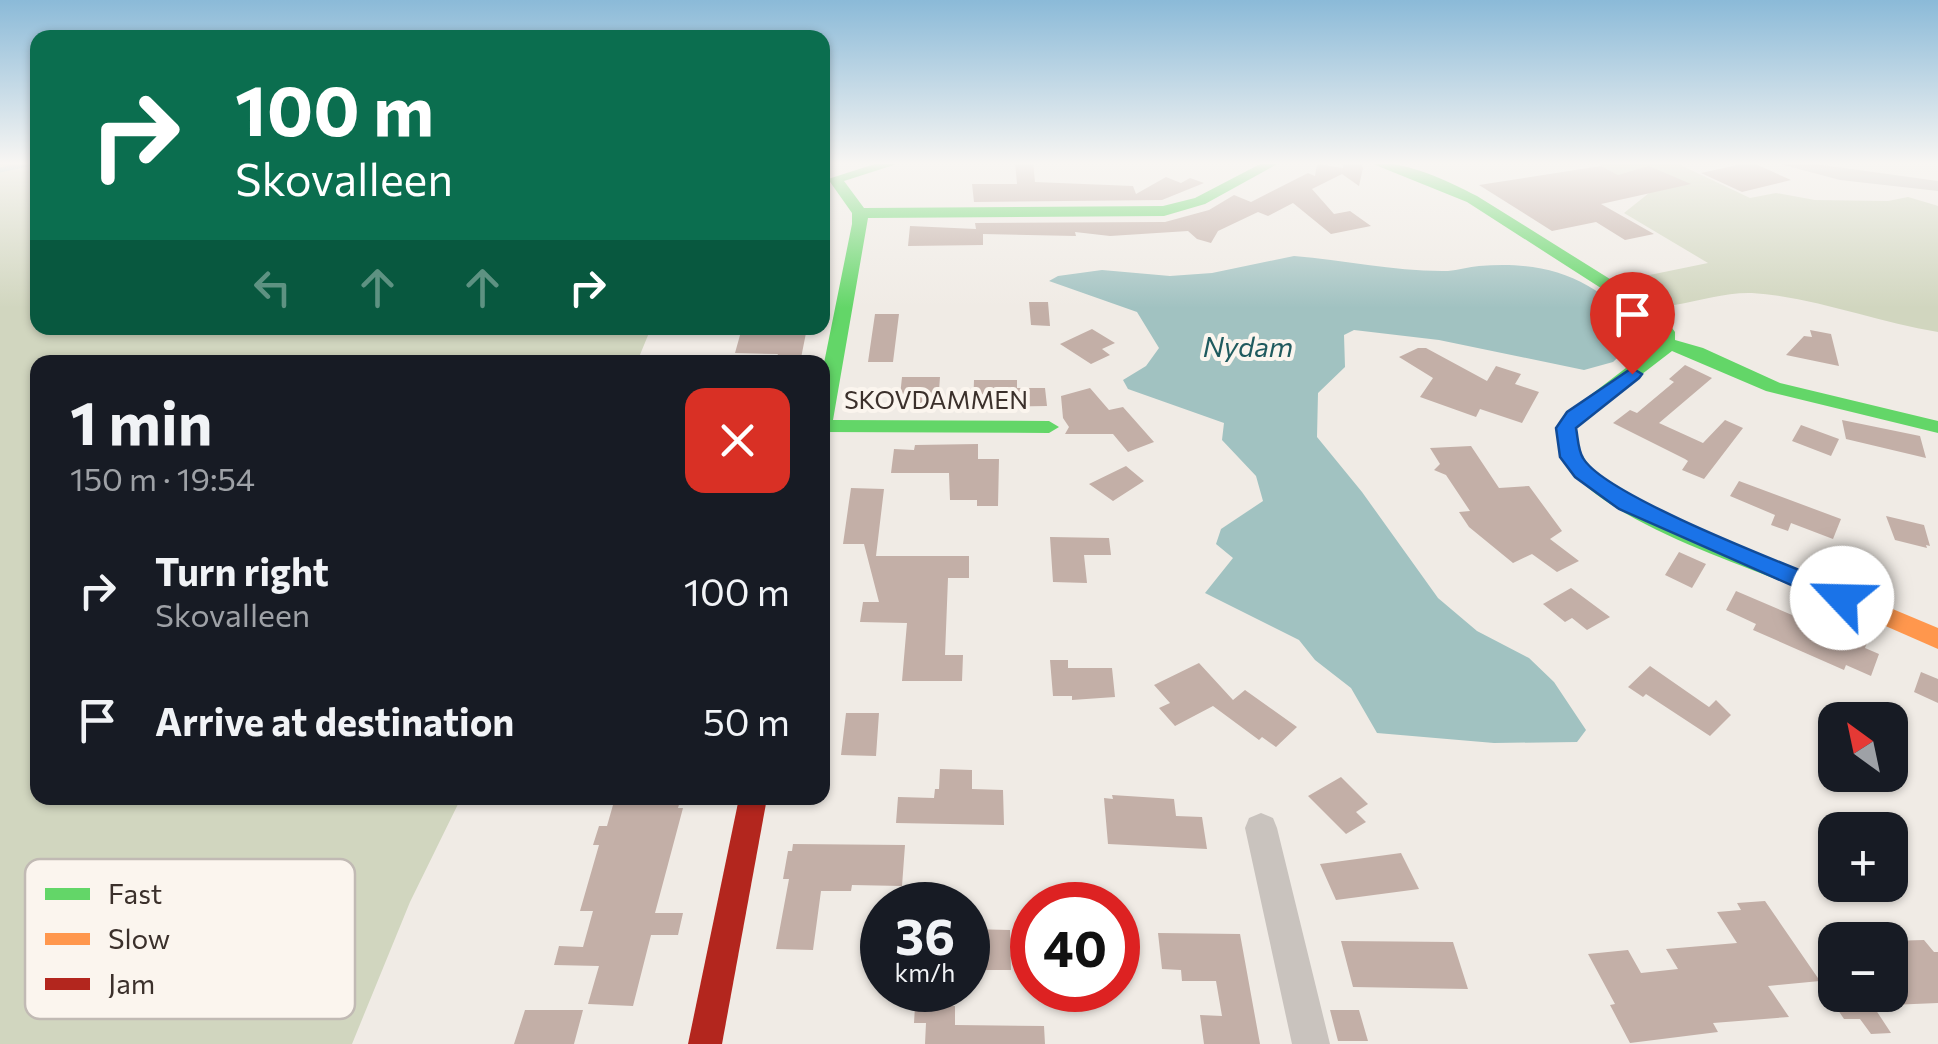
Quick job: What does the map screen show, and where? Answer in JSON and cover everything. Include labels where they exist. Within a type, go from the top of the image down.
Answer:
[{"type":"street","points":[[830,381],[860,213],[1091,211]]},
{"type":"street","points":[[1492,211],[1652,313],[1668,332],[1668,344],[1662,353],[1574,417],[1566,428],[1570,457],[1583,472],[1627,504],[1938,639]]},
{"type":"street","points":[[1668,344],[1691,350],[1773,387],[1938,427]]},
{"type":"street","name":"SKOVDAMMEN","points":[[830,426],[1049,427]]},
{"type":"street","points":[[705,1044],[751,805]]},
{"type":"street","points":[[1261,828],[1310,1044]]},
{"type":"green space","points":[[0,211],[30,211],[30,335],[648,335],[640,355],[30,355],[30,805],[458,805],[410,902],[352,1044],[0,1044]]},
{"type":"green space","points":[[1938,211],[1938,332],[1775,295],[1723,295],[1674,305],[1630,279],[1708,263],[1624,213]]},
{"type":"water","name":"Nydam","points":[[1294,256],[1429,271],[1504,265],[1550,270],[1589,286],[1626,314],[1643,333],[1613,362],[1584,370],[1439,340],[1354,330],[1344,335],[1345,367],[1318,393],[1317,437],[1438,598],[1477,631],[1529,658],[1554,682],[1586,730],[1577,742],[1494,743],[1377,733],[1351,688],[1315,660],[1299,640],[1205,593],[1233,558],[1216,544],[1221,529],[1263,501],[1256,476],[1222,440],[1224,423],[1128,389],[1123,380],[1146,366],[1159,348],[1137,312],[1049,281],[1058,276],[1102,270],[1170,276],[1212,273]]},
{"type":"building","points":[[1206,211],[1278,211],[1268,216],[1258,212],[1218,231],[1211,243],[1188,231],[1110,236],[1075,232],[1076,236],[983,234],[983,245],[908,246],[910,226],[976,229],[975,223],[1165,222]]},
{"type":"building","points":[[1302,211],[1334,214],[1350,211],[1371,226],[1331,234]]},
{"type":"building","points":[[1520,211],[1613,211],[1654,234],[1625,240],[1596,222],[1552,231]]},
{"type":"building","points":[[1029,302],[1048,302],[1050,326],[1031,325]]},
{"type":"building","points":[[875,314],[899,314],[893,362],[868,362]]},
{"type":"building","points":[[1092,329],[1115,343],[1102,349],[1110,355],[1091,364],[1060,344]]},
{"type":"building","points":[[1810,330],[1831,334],[1839,366],[1786,355],[1804,336],[1812,337]]},
{"type":"building","points":[[740,335],[806,335],[802,355],[735,353]]},
{"type":"building","points":[[1426,348],[1487,381],[1496,366],[1521,374],[1515,384],[1539,392],[1522,423],[1480,409],[1476,417],[1420,397],[1433,378],[1399,357]]},
{"type":"building","points":[[1685,365],[1712,378],[1659,423],[1703,443],[1725,420],[1743,428],[1704,479],[1682,470],[1688,461],[1685,459],[1613,423],[1630,410],[1637,413],[1674,382],[1669,379]]},
{"type":"building","points":[[902,377],[940,377],[938,405],[913,404],[913,396],[900,396]]},
{"type":"building","points":[[974,380],[1017,380],[1017,388],[1045,388],[1047,406],[973,407]]},
{"type":"building","points":[[1090,388],[1109,410],[1123,407],[1154,442],[1128,452],[1113,434],[1065,434],[1069,427],[1063,418],[1061,396]]},
{"type":"building","points":[[1842,420],[1920,436],[1926,458],[1846,439]]},
{"type":"building","points":[[1801,425],[1839,439],[1831,456],[1792,441]]},
{"type":"building","points":[[978,444],[978,459],[999,459],[998,506],[977,506],[977,500],[950,500],[949,473],[891,473],[894,449]]},
{"type":"building","points":[[1471,446],[1499,488],[1529,486],[1562,531],[1550,539],[1579,561],[1557,572],[1532,554],[1513,563],[1469,527],[1459,512],[1470,511],[1446,475],[1434,470],[1440,464],[1430,448]]},
{"type":"building","points":[[1126,466],[1144,481],[1113,501],[1089,484]]},
{"type":"building","points":[[1739,481],[1841,519],[1833,539],[1791,523],[1788,531],[1771,525],[1775,515],[1730,496]]},
{"type":"building","points":[[851,488],[884,489],[876,556],[969,556],[969,578],[948,578],[945,655],[963,655],[962,681],[902,681],[907,623],[860,622],[863,602],[879,602],[864,544],[843,544]]},
{"type":"building","points":[[1886,516],[1924,525],[1930,546],[1895,540]]},
{"type":"building","points":[[1050,537],[1109,538],[1111,555],[1084,555],[1087,583],[1053,582]]},
{"type":"building","points":[[1679,552],[1706,564],[1692,588],[1665,575]]},
{"type":"building","points":[[1571,588],[1610,617],[1587,630],[1572,618],[1565,622],[1543,604]]},
{"type":"building","points":[[1736,591],[1841,636],[1849,619],[1872,629],[1865,648],[1879,654],[1871,676],[1846,665],[1844,670],[1753,630],[1756,624],[1726,610]]},
{"type":"building","points":[[1050,660],[1068,660],[1068,668],[1112,668],[1115,697],[1072,700],[1072,696],[1053,696]]},
{"type":"building","points":[[1199,663],[1233,700],[1245,690],[1297,727],[1276,747],[1262,737],[1259,740],[1213,706],[1175,726],[1159,708],[1170,703],[1154,685]]},
{"type":"building","points":[[1650,666],[1709,707],[1716,700],[1731,715],[1710,736],[1646,694],[1643,697],[1628,687]]},
{"type":"building","points":[[1921,672],[1938,679],[1938,703],[1914,692]]},
{"type":"building","points":[[846,713],[879,713],[876,756],[841,755]]},
{"type":"building","points":[[940,769],[972,770],[972,789],[1003,790],[1004,825],[896,823],[898,797],[934,798],[935,789],[939,789]]},
{"type":"building","points":[[1341,777],[1368,804],[1356,812],[1366,822],[1346,834],[1308,796]]},
{"type":"building","points":[[1112,795],[1174,799],[1176,816],[1202,817],[1207,849],[1108,844],[1104,798],[1113,799]]},
{"type":"building","points":[[613,805],[683,808],[655,913],[683,913],[678,935],[651,935],[633,1006],[588,1004],[599,966],[554,965],[559,946],[583,947],[593,911],[580,911],[599,845],[593,845],[599,826],[607,826]]},
{"type":"building","points":[[793,844],[905,845],[902,882],[860,882],[852,885],[851,891],[821,891],[813,950],[776,949],[789,879],[783,879],[788,851],[792,851]]},
{"type":"building","points":[[1401,853],[1419,889],[1336,900],[1320,864]]},
{"type":"building","points":[[1765,901],[1818,981],[1768,986],[1789,1017],[1713,1023],[1718,1032],[1630,1043],[1610,1005],[1615,1004],[1588,954],[1628,950],[1641,973],[1678,969],[1666,949],[1737,943],[1717,912],[1741,910],[1737,903]]},
{"type":"building","points":[[990,930],[1010,930],[1010,970],[990,970]]},
{"type":"building","points":[[1158,933],[1240,934],[1260,1044],[1204,1044],[1200,1015],[1222,1016],[1216,981],[1182,981],[1181,970],[1162,969]]},
{"type":"building","points":[[1908,940],[1924,940],[1938,952],[1938,1003],[1908,1004]]},
{"type":"building","points":[[1341,941],[1453,942],[1468,989],[1353,987]]},
{"type":"building","points":[[525,1010],[583,1010],[574,1044],[514,1044]]},
{"type":"building","points":[[1330,1010],[1359,1010],[1368,1041],[1338,1041]]},
{"type":"building","points":[[915,1012],[955,1012],[955,1025],[1044,1026],[1045,1044],[925,1044],[926,1023],[914,1023]]},
{"type":"building","points":[[1839,1012],[1877,1012],[1891,1033],[1871,1034],[1860,1019],[1844,1019]]},
{"type":"traffic: fast","points":[[830,383],[860,224],[858,211]]},
{"type":"traffic: fast","points":[[860,213],[1165,211]]},
{"type":"traffic: fast","points":[[1491,211],[1652,313],[1666,332],[1665,347],[1574,417],[1566,428],[1577,464],[1593,481],[1649,515],[1809,583]]},
{"type":"traffic: fast","points":[[1668,344],[1696,352],[1773,387],[1938,427]]},
{"type":"traffic: fast","points":[[830,426],[1049,427]]},
{"type":"traffic: slow","points":[[1809,583],[1938,639]]},
{"type":"traffic: jam","points":[[705,1044],[752,805]]},
{"type":"route","points":[[1632,374],[1574,417],[1566,428],[1570,457],[1583,472],[1627,504],[1842,598]]}]
